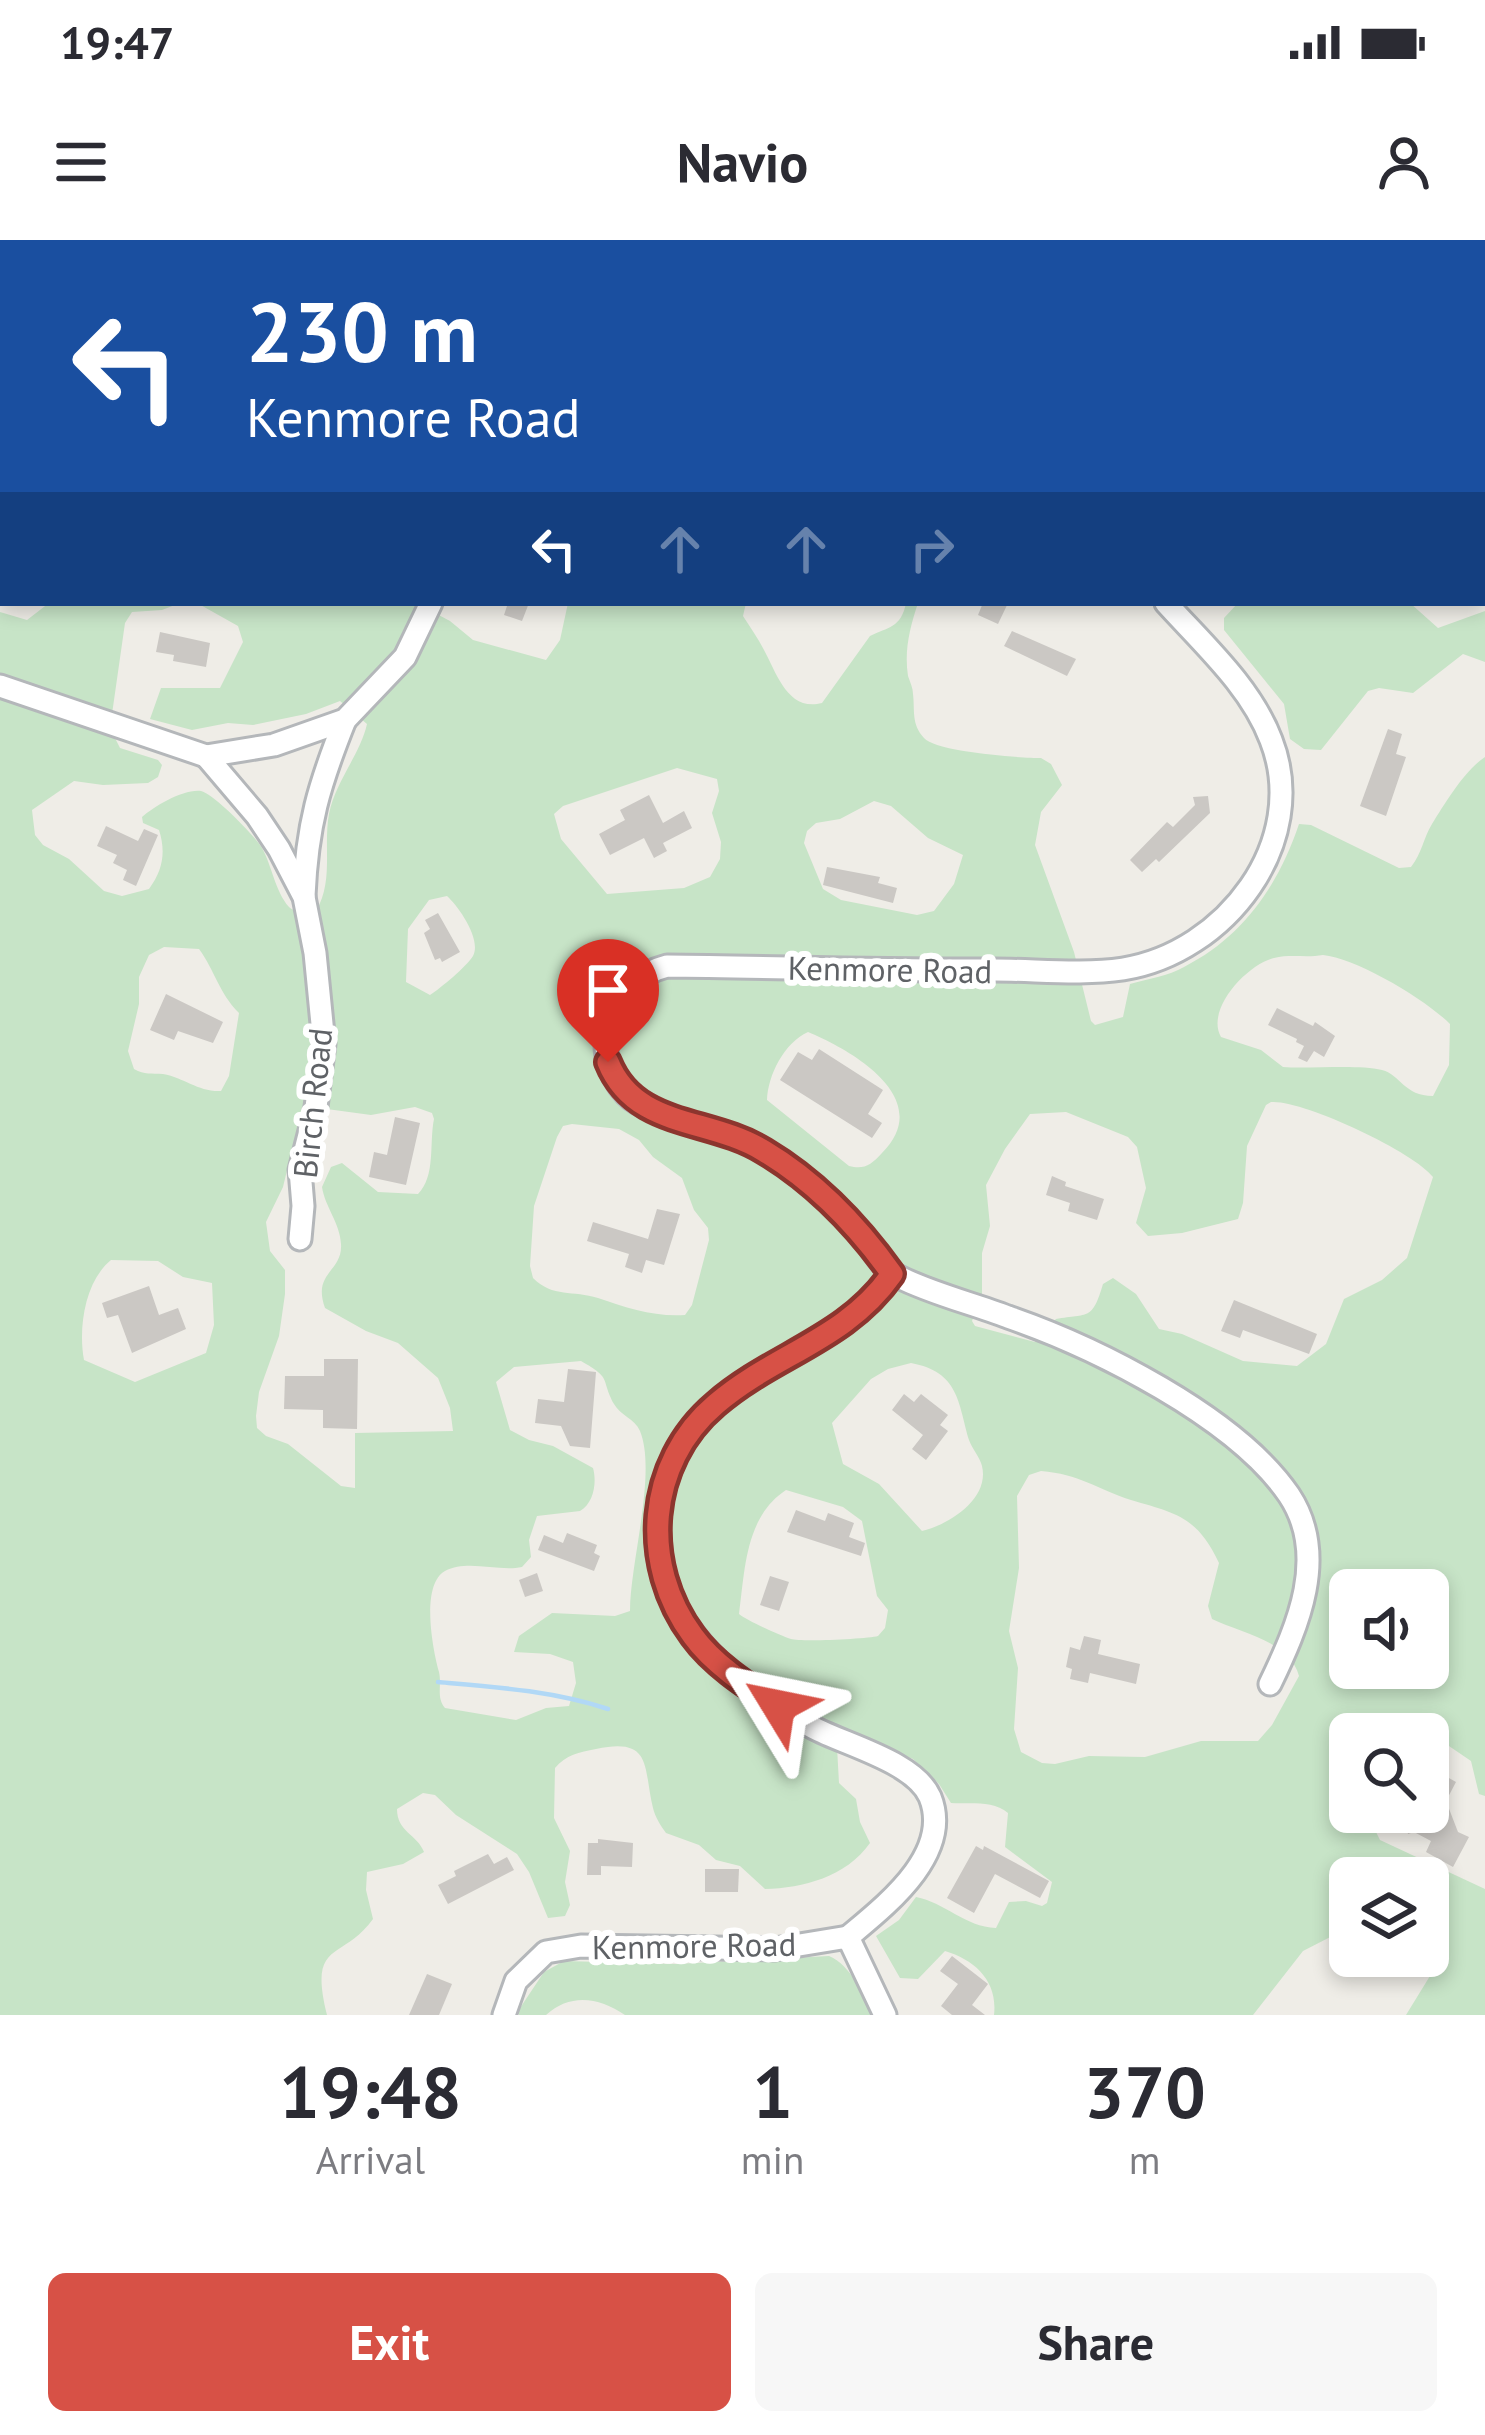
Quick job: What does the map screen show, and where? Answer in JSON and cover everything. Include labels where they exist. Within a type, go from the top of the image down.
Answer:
[{"type":"street","points":[[0,686],[206,756],[274,746],[345,720],[405,657],[430,606]]},
{"type":"street","name":"Kenmore Road","points":[[892,1274],[826,1196],[761,1148],[707,1126],[649,1111],[628,1098],[608,1062],[604,1041],[608,1021],[615,1005],[647,971],[667,966],[1122,969],[1191,944],[1225,917],[1252,886],[1271,853],[1281,806],[1281,772],[1271,738],[1240,686],[1169,606]]},
{"type":"street","name":"Birch Road","points":[[299,1239],[300,1170],[316,1107],[324,1044],[304,897],[310,820],[318,786],[345,720]]},
{"type":"street","name":"Birch Road","points":[[206,756],[257,816],[304,897]]},
{"type":"street","points":[[884,2015],[848,1937],[908,1882],[927,1850],[935,1819],[929,1793],[909,1772],[814,1728],[743,1683],[694,1639],[664,1588],[656,1547],[659,1505],[670,1467],[713,1405],[791,1354],[838,1330],[861,1312],[892,1274],[1012,1318],[1129,1370],[1222,1429],[1289,1495],[1306,1535],[1309,1571],[1288,1646],[1270,1684]]},
{"type":"street","name":"Kenmore Road","points":[[505,2015],[516,1981],[546,1952],[581,1946],[775,1949],[848,1937]]},
{"type":"green space","points":[[45,606],[172,606],[132,612],[125,623],[110,728],[120,748],[158,760],[162,765],[158,777],[148,783],[74,781],[32,810],[35,835],[43,845],[69,859],[104,891],[122,896],[149,889],[160,868],[162,846],[159,830],[143,823],[142,817],[178,795],[201,791],[252,835],[284,901],[305,912],[316,911],[321,900],[329,814],[367,724],[340,701],[253,725],[228,723],[192,730],[150,719],[161,688],[220,688],[243,642],[238,626],[202,606],[422,606],[473,640],[546,660],[560,640],[567,606],[745,606],[743,616],[779,680],[792,697],[810,704],[822,703],[870,636],[897,622],[905,606],[917,606],[907,666],[915,722],[924,738],[961,750],[1041,758],[1051,764],[1062,785],[1041,812],[1035,845],[1095,1025],[1123,1017],[1130,984],[1184,967],[1241,925],[1269,889],[1299,824],[1311,825],[1399,868],[1411,867],[1449,797],[1485,757],[1485,1796],[1479,1794],[1471,1761],[1449,1746],[1449,1713],[1329,1713],[1329,1833],[1376,1833],[1380,1840],[1416,1857],[1329,1857],[1329,1938],[1303,1951],[1253,2015],[994,2015],[992,1992],[982,1974],[945,1951],[918,1979],[900,1978],[876,1936],[899,1920],[916,1897],[996,1928],[1009,1902],[1047,1903],[1052,1882],[1005,1847],[1008,1813],[989,1804],[951,1803],[913,1759],[849,1733],[837,1747],[839,1783],[856,1799],[870,1843],[849,1864],[823,1878],[765,1889],[740,1866],[716,1860],[699,1845],[666,1833],[654,1811],[642,1759],[628,1747],[614,1746],[573,1755],[555,1768],[554,1818],[570,1851],[565,1882],[570,1905],[565,1916],[548,1918],[517,1854],[456,1815],[435,1795],[423,1793],[397,1809],[400,1823],[424,1852],[403,1864],[367,1872],[373,1919],[325,1963],[322,1991],[327,2015],[0,2015],[0,612],[27,620]],"holes":[[[677,768],[717,779],[719,791],[712,813],[721,842],[720,859],[710,877],[684,888],[607,894],[561,839],[554,814],[563,806]],[[874,801],[891,806],[928,838],[963,855],[954,884],[934,911],[917,915],[841,900],[823,889],[804,843],[807,831],[816,823],[840,819]],[[447,896],[472,932],[475,949],[453,977],[430,995],[406,982],[408,929],[429,900]],[[164,947],[199,949],[239,1013],[229,1076],[221,1091],[134,1069],[128,1051],[139,1004],[139,977],[149,955]],[[1286,956],[1337,958],[1408,992],[1450,1024],[1449,1065],[1433,1096],[1415,1093],[1382,1070],[1283,1067],[1261,1050],[1221,1037],[1218,1026],[1224,1001],[1252,969]],[[808,1032],[866,1065],[895,1097],[900,1115],[896,1133],[882,1153],[863,1167],[849,1166],[767,1100],[774,1070],[785,1052]],[[1286,1103],[1356,1129],[1404,1154],[1433,1177],[1407,1258],[1382,1280],[1344,1299],[1326,1344],[1297,1366],[1243,1361],[1159,1329],[1136,1294],[1113,1278],[1103,1284],[1092,1310],[1056,1319],[1035,1342],[975,1326],[972,1321],[982,1294],[982,1253],[990,1226],[986,1185],[1030,1114],[1066,1112],[1128,1137],[1137,1147],[1146,1188],[1136,1223],[1148,1236],[1238,1219],[1247,1146],[1266,1105]],[[312,1107],[371,1115],[415,1107],[432,1113],[434,1119],[430,1169],[418,1194],[378,1192],[342,1163],[331,1167],[322,1187],[341,1244],[338,1261],[322,1287],[325,1308],[398,1343],[438,1378],[453,1431],[355,1433],[355,1488],[341,1486],[288,1444],[257,1428],[259,1392],[279,1336],[285,1294],[285,1270],[270,1251],[266,1222],[283,1187],[303,1114]],[[563,1126],[619,1129],[682,1178],[694,1210],[708,1228],[709,1240],[692,1305],[685,1315],[651,1313],[556,1291],[533,1278],[534,1206]],[[111,1260],[158,1261],[183,1277],[212,1283],[214,1325],[206,1353],[135,1382],[84,1360],[83,1320],[89,1292]],[[581,1361],[591,1367],[602,1376],[617,1408],[638,1427],[646,1470],[630,1611],[615,1616],[552,1613],[519,1636],[514,1652],[550,1654],[573,1662],[576,1683],[569,1706],[546,1708],[516,1720],[442,1704],[431,1604],[437,1578],[445,1571],[522,1567],[531,1557],[529,1540],[537,1516],[580,1511],[591,1498],[593,1468],[510,1430],[496,1382],[514,1367]],[[911,1363],[948,1381],[982,1466],[980,1489],[965,1509],[922,1531],[879,1484],[843,1464],[832,1423],[871,1379]],[[1041,1471],[1088,1482],[1172,1513],[1202,1535],[1219,1563],[1208,1606],[1212,1619],[1275,1646],[1299,1676],[1258,1741],[1201,1741],[1145,1757],[1089,1756],[1055,1764],[1021,1752],[1014,1729],[1018,1668],[1009,1631],[1019,1568],[1017,1496],[1029,1475]],[[786,1490],[843,1507],[862,1521],[877,1596],[888,1610],[885,1628],[878,1636],[797,1640],[739,1614],[755,1529],[772,1501]]]},
{"type":"green space","points":[[1235,606],[1413,606],[1438,628],[1485,611],[1485,662],[1463,654],[1413,693],[1368,691],[1321,750],[1304,749],[1290,739],[1284,704],[1224,630],[1224,618]]},
{"type":"green space","points":[[1449,1872],[1485,1889],[1485,2015],[1406,2015],[1429,1977],[1449,1977]]},
{"type":"green space","points":[[829,1956],[850,1974],[873,2015],[625,2015],[585,2000],[565,2003],[546,2015],[519,2015],[518,2011],[544,1972],[564,1961],[675,1964]]},
{"type":"building","points":[[507,606],[528,606],[522,621],[504,615]]},
{"type":"building","points":[[982,606],[1007,606],[998,624],[978,615]]},
{"type":"building","points":[[1012,631],[1076,659],[1067,676],[1004,646]]},
{"type":"building","points":[[160,632],[210,643],[206,667],[173,661],[174,655],[156,652]]},
{"type":"building","points":[[1388,729],[1402,734],[1396,754],[1406,757],[1386,816],[1360,806]]},
{"type":"building","points":[[649,795],[663,823],[684,811],[692,828],[663,843],[667,851],[654,858],[644,838],[610,855],[599,834],[625,820],[620,810]]},
{"type":"building","points":[[1208,796],[1210,813],[1159,862],[1156,859],[1142,872],[1130,860],[1167,822],[1173,827],[1195,805],[1193,797]]},
{"type":"building","points":[[106,826],[138,841],[144,829],[158,835],[136,886],[123,880],[127,870],[113,863],[117,855],[97,846]]},
{"type":"building","points":[[827,867],[880,877],[878,883],[897,888],[893,903],[823,885]]},
{"type":"building","points":[[438,913],[460,952],[442,962],[435,960],[424,933],[430,929],[425,920]]},
{"type":"building","points":[[166,994],[223,1022],[213,1043],[178,1031],[174,1040],[150,1030]]},
{"type":"building","points":[[1277,1008],[1313,1026],[1315,1022],[1335,1036],[1324,1057],[1314,1051],[1307,1062],[1298,1058],[1304,1046],[1268,1025]]},
{"type":"building","points":[[819,1049],[883,1090],[868,1114],[882,1123],[872,1138],[780,1080],[798,1052],[812,1060]]},
{"type":"building","points":[[395,1117],[420,1123],[406,1185],[369,1177],[374,1152],[387,1155]]},
{"type":"building","points":[[1052,1176],[1066,1182],[1065,1186],[1104,1199],[1097,1220],[1068,1211],[1070,1203],[1046,1195]]},
{"type":"building","points":[[657,1209],[680,1214],[664,1265],[646,1260],[642,1273],[625,1267],[629,1254],[587,1241],[593,1222],[648,1239]]},
{"type":"building","points":[[149,1286],[159,1315],[178,1308],[186,1329],[132,1353],[118,1315],[107,1318],[102,1303]]},
{"type":"building","points":[[1234,1300],[1317,1334],[1309,1354],[1243,1330],[1240,1338],[1221,1331]]},
{"type":"building","points":[[324,1359],[358,1359],[357,1429],[323,1428],[323,1410],[284,1409],[285,1376],[324,1376]]},
{"type":"building","points":[[568,1369],[596,1372],[590,1448],[570,1446],[561,1426],[535,1423],[538,1399],[564,1402]]},
{"type":"building","points":[[904,1394],[914,1402],[921,1394],[948,1415],[940,1425],[948,1431],[926,1460],[912,1449],[923,1435],[892,1410]]},
{"type":"building","points":[[796,1510],[825,1521],[828,1513],[854,1523],[849,1537],[865,1543],[861,1556],[787,1532]]},
{"type":"building","points":[[567,1533],[597,1545],[594,1553],[600,1556],[594,1571],[538,1550],[544,1535],[563,1543]]},
{"type":"building","points":[[537,1573],[543,1591],[525,1597],[519,1580]]},
{"type":"building","points":[[770,1576],[789,1582],[779,1611],[760,1605]]},
{"type":"building","points":[[1084,1636],[1101,1640],[1098,1654],[1140,1664],[1136,1684],[1090,1673],[1088,1683],[1070,1679],[1072,1669],[1066,1667],[1070,1647],[1080,1650]]},
{"type":"building","points":[[1449,1809],[1458,1832],[1469,1837],[1453,1867],[1449,1857],[1426,1852],[1431,1841],[1416,1833],[1449,1833]]},
{"type":"building","points":[[598,1839],[633,1843],[632,1867],[601,1866],[601,1875],[587,1875],[588,1843],[598,1843]]},
{"type":"building","points":[[976,1846],[1049,1881],[1040,1898],[995,1874],[974,1913],[947,1898]]},
{"type":"building","points":[[488,1854],[494,1864],[507,1857],[514,1870],[448,1904],[438,1885]]},
{"type":"building","points":[[705,1869],[739,1869],[738,1892],[705,1892]]},
{"type":"building","points":[[952,1956],[988,1984],[972,2005],[985,2015],[952,2015],[941,2006],[958,1984],[940,1971]]},
{"type":"building","points":[[427,1974],[452,1984],[439,2015],[409,2015]]},
{"type":"waterway","points":[[438,1682],[545,1694],[608,1709]]},
{"type":"route","points":[[608,1062],[628,1098],[649,1111],[727,1132],[792,1170],[835,1205],[892,1274],[861,1312],[838,1330],[791,1354],[713,1405],[670,1467],[659,1505],[656,1547],[664,1588],[694,1639],[743,1683],[778,1706]]}]
